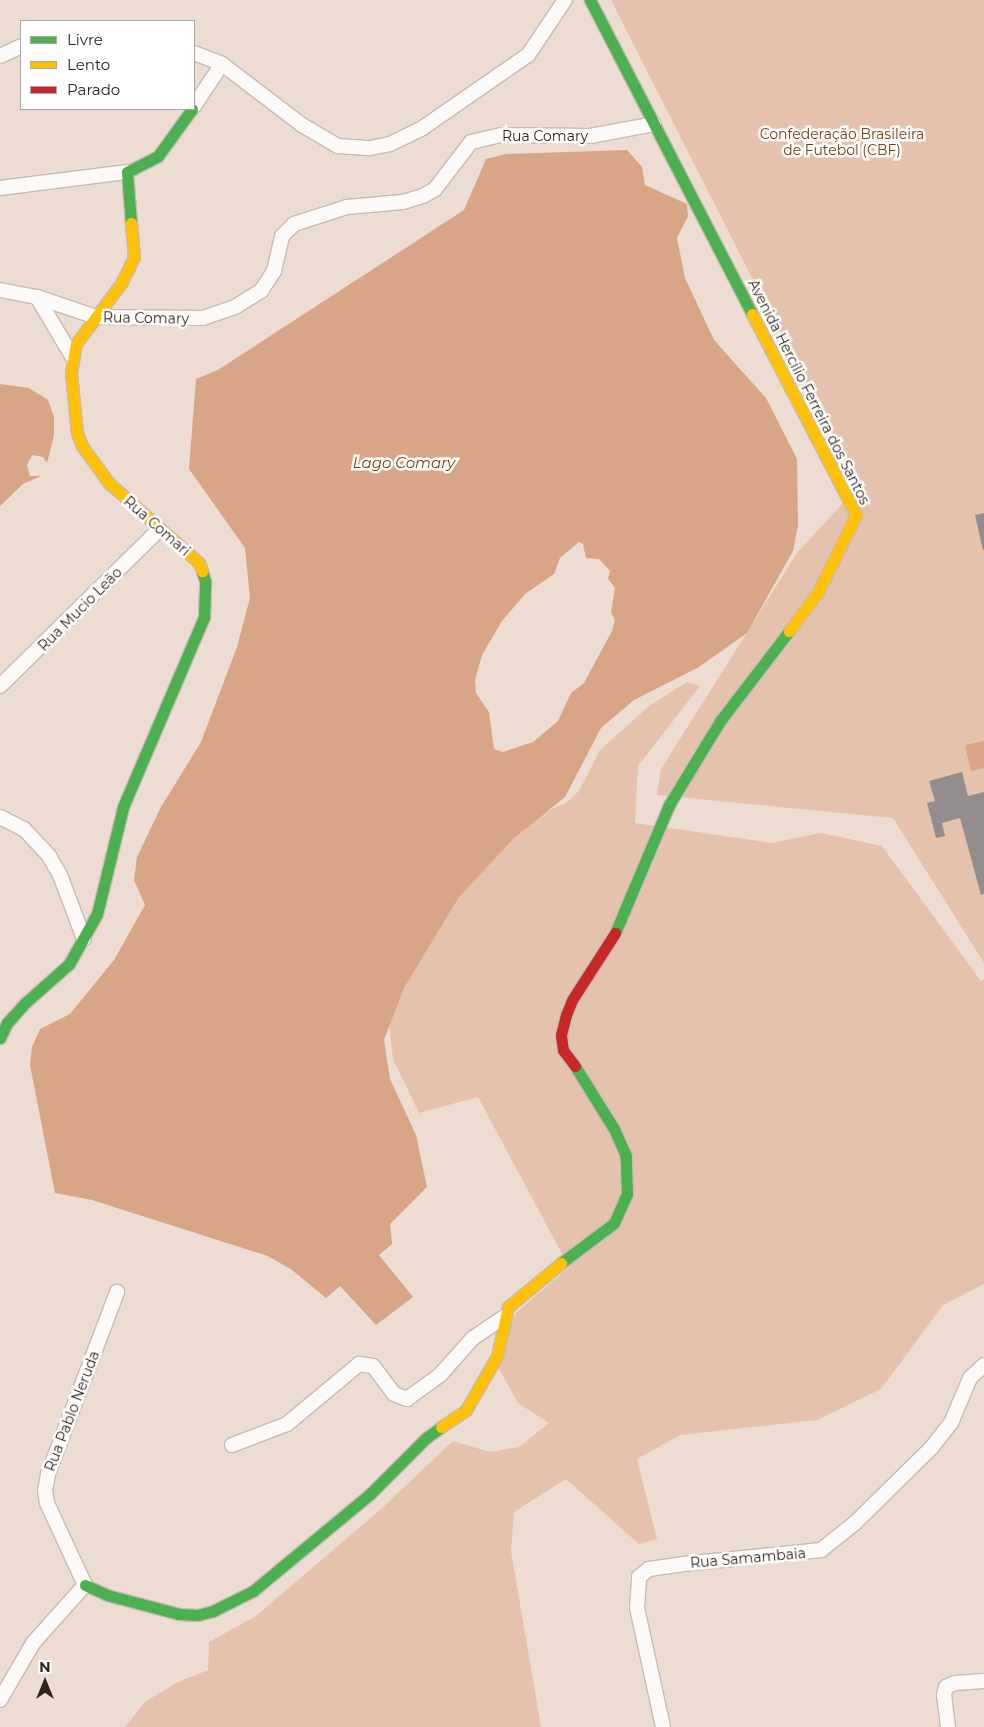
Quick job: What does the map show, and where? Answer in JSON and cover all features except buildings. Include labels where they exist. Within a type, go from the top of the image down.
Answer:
[{"type":"street","points":[[195,53],[222,64],[302,124],[338,146],[370,148],[390,144],[420,129],[528,55],[565,0]]},
{"type":"street","name":"Avenida Hercílio Ferreira dos Santos","points":[[85,1585],[107,1595],[179,1614],[213,1611],[253,1590],[370,1494],[426,1438],[466,1410],[497,1356],[504,1317],[508,1307],[525,1290],[614,1223],[622,1210],[627,1194],[626,1156],[614,1129],[586,1081],[563,1050],[561,1035],[566,1015],[572,1000],[617,930],[669,805],[720,721],[818,592],[856,515],[590,0]]},
{"type":"street","points":[[0,56],[20,46]]},
{"type":"street","points":[[195,105],[222,64]]},
{"type":"street","points":[[0,188],[127,172],[158,156],[192,110]]},
{"type":"street","name":"Rua Comary","points":[[96,317],[138,315],[188,319],[216,314],[235,307],[260,291],[269,281],[282,236],[294,224],[312,216],[347,207],[403,202],[423,196],[434,189],[471,142],[484,137],[590,136],[654,124]]},
{"type":"street","name":"Rua Comari","points":[[0,1038],[4,1022],[69,964],[84,939],[103,897],[123,808],[196,640],[206,610],[206,581],[199,563],[159,530],[109,483],[82,446],[72,399],[72,356],[76,344],[126,276],[134,257],[127,172]]},
{"type":"street","points":[[0,290],[37,297],[96,317]]},
{"type":"street","points":[[37,297],[72,356]]},
{"type":"street","name":"Rua Mucio Leão","points":[[0,686],[159,530]]},
{"type":"street","points":[[0,817],[24,829],[49,856],[60,875],[84,939]]},
{"type":"street","name":"Rua Pablo Neruda","points":[[85,1585],[46,1503],[45,1490],[48,1474],[117,1292]]},
{"type":"street","points":[[232,1445],[287,1424],[358,1364],[373,1366],[394,1394],[407,1399],[440,1375],[473,1338],[504,1317]]},
{"type":"street","name":"Rua Samambaia","points":[[663,1727],[637,1608],[639,1578],[649,1569],[674,1565],[821,1550],[855,1523],[932,1447],[952,1424],[970,1378],[984,1365]]},
{"type":"street","points":[[0,1700],[33,1642],[85,1585]]},
{"type":"street","points":[[948,1727],[944,1695],[946,1687],[961,1682],[984,1681]]},
{"type":"green space","name":"Confederação Brasileira de Futebol (CBF)","points":[[611,0],[984,0],[984,963],[893,818],[657,795],[661,769],[797,553],[858,487]]},
{"type":"green space","points":[[687,682],[700,686],[638,766],[635,823],[772,843],[821,833],[882,846],[981,981],[984,979],[984,1284],[943,1305],[881,1389],[817,1420],[680,1435],[637,1459],[657,1539],[639,1544],[566,1479],[514,1512],[511,1551],[541,1727],[125,1727],[145,1702],[176,1683],[208,1670],[209,1642],[256,1616],[381,1509],[453,1441],[490,1452],[519,1447],[549,1423],[518,1403],[492,1356],[517,1312],[569,1267],[478,1097],[419,1113],[393,1059],[389,1023],[403,975],[457,882],[510,827],[566,803],[579,791],[600,750],[649,706]]},
{"type":"water","name":"Lago Comary","points":[[627,150],[642,167],[645,185],[687,204],[688,216],[677,238],[685,278],[714,340],[766,398],[797,459],[798,525],[793,551],[747,633],[699,667],[634,700],[601,728],[565,797],[513,839],[459,897],[404,988],[384,1040],[390,1079],[416,1135],[427,1187],[390,1224],[392,1244],[379,1255],[413,1297],[376,1325],[340,1286],[326,1298],[292,1270],[268,1256],[92,1200],[55,1193],[30,1065],[32,1047],[40,1029],[70,1014],[114,960],[145,905],[134,880],[137,857],[161,807],[201,742],[237,647],[250,598],[245,548],[189,469],[196,379],[218,370],[464,210],[486,159],[506,154]],"holes":[[[579,542],[583,544],[586,558],[599,559],[610,571],[608,579],[615,588],[611,612],[615,620],[612,631],[584,683],[571,693],[558,721],[533,742],[503,752],[494,749],[489,712],[476,693],[475,680],[482,655],[502,621],[525,594],[554,574],[560,558]]]},
{"type":"water","points":[[0,384],[29,388],[48,400],[54,417],[54,435],[47,463],[43,457],[32,455],[27,465],[30,476],[41,476],[23,484],[0,506]]},
{"type":"water","points":[[984,741],[984,768],[971,771],[965,745]]},
{"type":"traffic: fast","points":[[590,0],[752,314]]},
{"type":"traffic: fast","points":[[131,223],[127,172],[158,156],[191,110]]},
{"type":"traffic: fast","points":[[0,1038],[7,1023],[25,1003],[69,964],[97,914],[123,807],[204,617],[205,581],[202,571]]},
{"type":"traffic: fast","points":[[615,933],[669,805],[720,721],[789,631]]},
{"type":"traffic: fast","points":[[561,1263],[614,1223],[627,1194],[626,1156],[614,1129],[575,1066]]},
{"type":"traffic: fast","points":[[85,1585],[107,1595],[179,1614],[198,1615],[213,1611],[253,1591],[370,1494],[426,1438],[441,1427]]},
{"type":"traffic: slow","points":[[131,223],[134,257],[122,282],[76,344],[71,373],[77,433],[82,446],[109,483],[199,563],[202,571]]},
{"type":"traffic: slow","points":[[752,314],[856,515],[818,592],[789,631]]},
{"type":"traffic: slow","points":[[441,1427],[466,1410],[497,1356],[508,1307],[561,1263]]},
{"type":"traffic: jam","points":[[575,1066],[563,1050],[561,1035],[566,1015],[572,1000],[615,933]]}]
